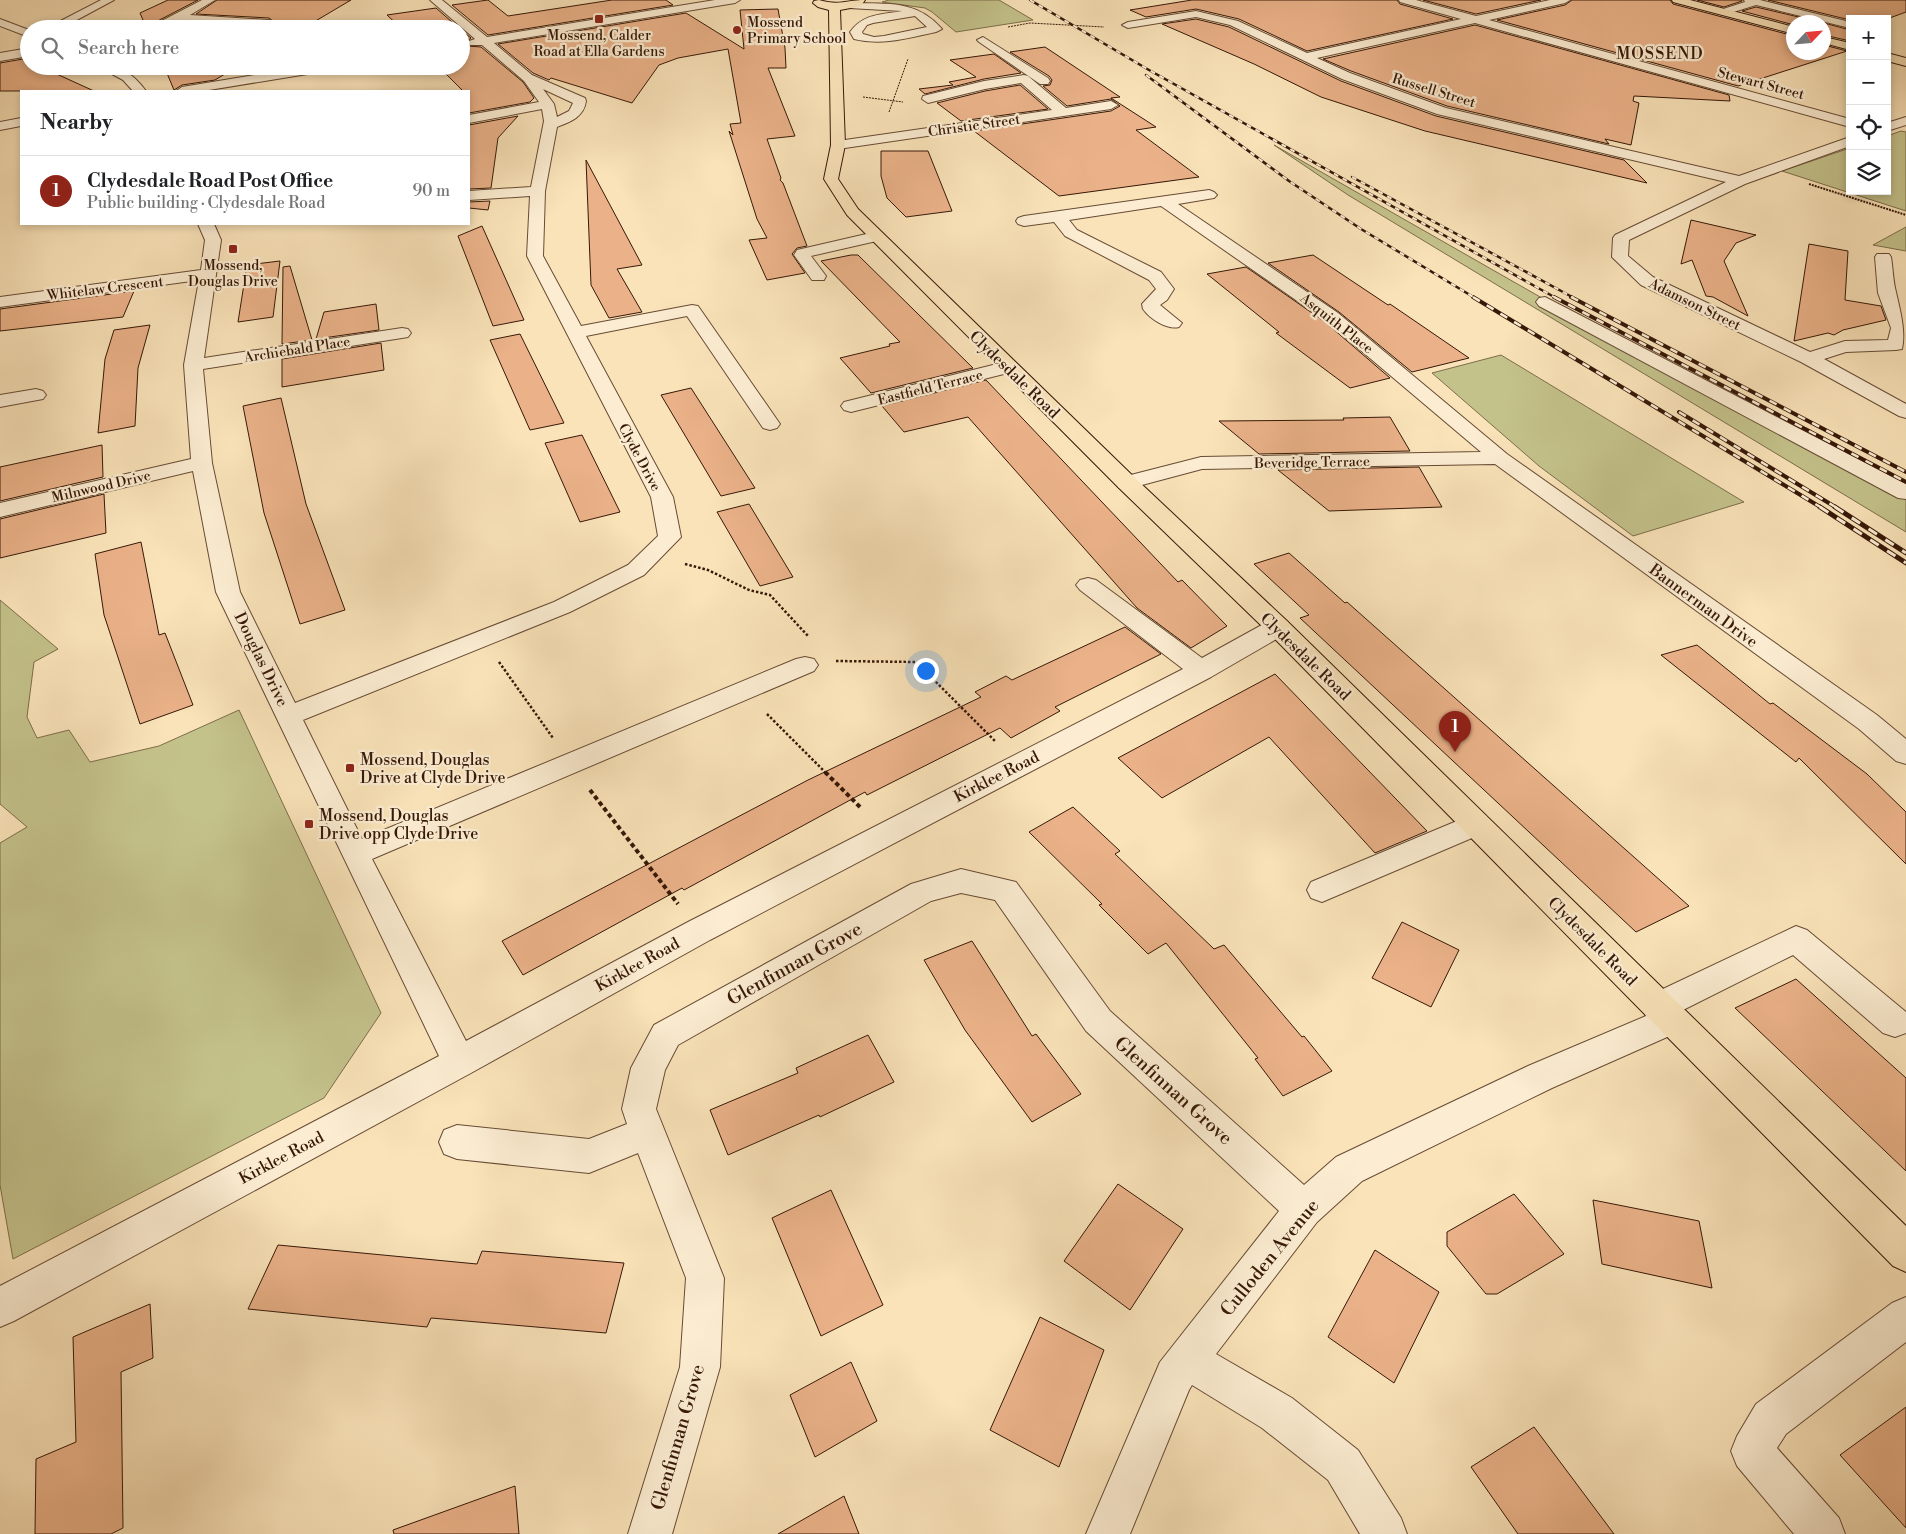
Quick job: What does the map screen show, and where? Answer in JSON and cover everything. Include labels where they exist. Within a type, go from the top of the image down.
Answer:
[{"type":"main road","points":[[1677,0],[1786,30]]},
{"type":"main road","name":"Clydesdale Road","points":[[841,3],[838,145],[831,179],[852,212],[875,237],[1127,484],[1278,627],[1664,1014],[1906,1253]]},
{"type":"main road","points":[[1831,42],[1846,46]]},
{"type":"main road","points":[[1891,58],[1906,62]]},
{"type":"street","points":[[69,20],[109,0]]},
{"type":"street","points":[[170,20],[210,0]]},
{"type":"street","name":"Clyde Drive","points":[[434,0],[458,20]]},
{"type":"street","points":[[470,43],[703,2],[735,0]]},
{"type":"street","name":"Stewart Street","points":[[1404,0],[1846,122]]},
{"type":"street","points":[[1305,57],[1565,0]]},
{"type":"street","points":[[1724,12],[1752,1],[1846,24]]},
{"type":"street","points":[[841,3],[891,7],[917,12],[936,29],[874,40],[858,37],[856,32],[863,23],[870,20],[917,12]]},
{"type":"street","name":"Russell Street","points":[[1128,25],[1196,14],[1234,23],[1346,76],[1442,111],[1740,181]]},
{"type":"street","points":[[176,17],[222,20]]},
{"type":"street","points":[[0,22],[20,30]]},
{"type":"street","name":"Clyde Drive","points":[[289,715],[562,607],[636,570],[670,536],[662,497],[535,256],[537,198],[551,121],[547,104],[528,78],[470,30]]},
{"type":"street","points":[[983,40],[1084,109]]},
{"type":"street","points":[[0,57],[20,54]]},
{"type":"street","points":[[123,75],[139,90]]},
{"type":"street","points":[[188,90],[278,75]]},
{"type":"street","name":"Clyde Drive","points":[[528,78],[571,95],[580,101],[578,109],[571,116],[550,125]]},
{"type":"street","points":[[928,98],[949,95],[984,85],[1024,79],[1063,112]]},
{"type":"street","points":[[470,119],[547,104]]},
{"type":"street","name":"Christie Street","points":[[838,145],[1111,105]]},
{"type":"street","points":[[1891,132],[1906,121]]},
{"type":"street","points":[[0,126],[20,122]]},
{"type":"street","name":"Adamson Street","points":[[1846,142],[1740,181],[1621,238],[1620,257],[1647,281],[1808,358],[1906,412]]},
{"type":"street","points":[[1024,221],[1209,195]]},
{"type":"street","points":[[470,196],[537,198]]},
{"type":"street","points":[[470,210],[537,198]]},
{"type":"street","name":"Asquith Place","points":[[1164,201],[1332,317],[1500,458]]},
{"type":"street","points":[[1058,217],[1071,233],[1155,276],[1165,289],[1151,304],[1152,309],[1173,324]]},
{"type":"street","name":"Douglas Drive","points":[[206,225],[213,240],[193,365],[202,462],[228,592],[355,854],[459,1062]]},
{"type":"street","points":[[818,276],[802,255],[803,253],[875,237]]},
{"type":"street","points":[[1808,358],[1845,348],[1896,345],[1900,328],[1887,293],[1882,257]]},
{"type":"street","name":"Whitelaw Crescent","points":[[0,302],[209,274]]},
{"type":"street","points":[[1886,284],[1906,288]]},
{"type":"street","points":[[1545,302],[1906,493]]},
{"type":"street","points":[[574,333],[692,310],[770,424]]},
{"type":"street","name":"Archiebald Place","points":[[193,365],[402,333]]},
{"type":"street","name":"Eastfield Terrace","points":[[852,406],[1009,367]]},
{"type":"street","points":[[0,401],[36,395]]},
{"type":"street","name":"Beveridge Terrace","points":[[1127,484],[1202,463],[1500,458]]},
{"type":"street","name":"Bannerman Drive","points":[[1500,458],[1868,722],[1906,754]]},
{"type":"street","name":"Milnwood Drive","points":[[0,510],[202,462]]},
{"type":"street","points":[[1088,586],[1202,670]]},
{"type":"street","name":"Kirklee Road","points":[[0,1308],[699,931],[1202,670],[1278,627]]},
{"type":"street","points":[[355,854],[745,690],[817,656]]},
{"type":"street","points":[[1322,890],[1476,824]]},
{"type":"street","name":"Glenfinnan Grove","points":[[650,1534],[700,1367],[705,1278],[640,1110],[648,1068],[666,1035],[922,892],[961,881],[1005,890],[1098,1021],[1304,1209]]},
{"type":"street","name":"Culloden Avenue","points":[[1108,1534],[1174,1376],[1304,1209],[1349,1169],[1540,1077],[1664,1014],[1796,939],[1895,1023]]},
{"type":"street","points":[[457,1142],[589,1156],[648,1132]]},
{"type":"street","points":[[1824,1534],[1752,1450],[1771,1419],[1906,1317]]},
{"type":"street","points":[[1187,1359],[1277,1413],[1343,1465],[1386,1534]]},
{"type":"path","points":[[880,139],[893,98],[910,56]]},
{"type":"path","points":[[838,93],[879,99],[893,98],[902,102],[928,98]]},
{"type":"path","points":[[1769,170],[1906,215]]},
{"type":"path","points":[[650,556],[708,570],[749,590],[770,596],[817,656],[916,662],[1019,764]]},
{"type":"path","points":[[745,690],[885,833]]},
{"type":"shaded area","points":[[889,0],[999,0],[1033,20],[956,32],[925,8],[882,2]]},
{"type":"shaded area","points":[[1901,131],[1906,132],[1906,211],[1856,195],[1891,195],[1891,135]]},
{"type":"shaded area","points":[[1274,145],[1584,322],[1906,493],[1906,532],[1348,195]]},
{"type":"shaded area","points":[[1846,149],[1846,192],[1782,171]]},
{"type":"shaded area","points":[[1906,227],[1906,251],[1873,245]]},
{"type":"shaded area","points":[[1501,355],[1744,502],[1633,536],[1539,466],[1432,373]]},
{"type":"shaded area","points":[[0,600],[58,649],[34,662],[27,717],[37,738],[69,730],[90,762],[159,746],[239,710],[381,1013],[324,1098],[13,1259],[0,1185],[0,843],[27,827],[0,804]]},
{"type":"building","points":[[168,0],[198,0],[159,20],[143,20],[140,13]]},
{"type":"building","points":[[217,0],[351,0],[317,20],[272,20],[269,18],[196,14]]},
{"type":"building","points":[[488,0],[508,16],[612,0],[666,0],[673,5],[488,35],[452,5]]},
{"type":"building","points":[[1192,0],[1397,0],[1400,4],[1453,19],[1307,51],[1239,19],[1196,9],[1146,17],[1130,10]]},
{"type":"building","points":[[1423,0],[1541,0],[1476,14]]},
{"type":"building","points":[[1572,0],[1670,0],[1673,4],[1786,34],[1786,60],[1819,60],[1738,86],[1497,20],[1565,5]]},
{"type":"building","points":[[1697,0],[1742,0],[1742,1],[1724,7]]},
{"type":"building","points":[[1768,0],[1906,0],[1906,12],[1891,18],[1891,15],[1846,15],[1846,19]]},
{"type":"building","points":[[1756,7],[1790,15],[1786,15],[1786,23],[1742,11]]},
{"type":"building","points":[[436,8],[450,20],[392,20],[387,15]]},
{"type":"building","points":[[778,9],[785,48],[786,68],[768,68],[795,136],[767,139],[781,178],[780,180],[783,183],[807,246],[797,248],[792,254],[805,273],[767,280],[749,240],[767,238],[757,219],[729,131],[733,135],[730,124],[741,123],[728,49],[678,58],[659,65],[632,103],[551,78],[549,80],[533,73],[498,44],[686,13],[744,49],[740,10]]},
{"type":"building","points":[[1196,19],[1229,27],[1341,81],[1436,116],[1624,160],[1647,183],[1425,131],[1321,97],[1254,64],[1162,24]]},
{"type":"building","points":[[1475,25],[1729,95],[1730,101],[1634,96],[1633,101],[1639,103],[1631,145],[1605,139],[1609,144],[1447,106],[1323,59]]},
{"type":"building","points":[[1831,25],[1846,29],[1846,40],[1831,37]]},
{"type":"building","points":[[470,46],[481,47],[523,82],[534,98],[530,102],[470,113],[470,90],[462,90],[447,75],[470,75]]},
{"type":"building","points":[[1045,47],[1120,97],[1111,98],[1156,127],[1136,130],[1199,177],[1059,196],[974,131],[1111,111],[1120,106],[1111,99],[1067,106],[1043,86],[1050,85],[1052,80],[1049,76],[1010,52]]},
{"type":"building","points":[[1831,47],[1846,51],[1831,56]]},
{"type":"building","points":[[994,54],[1021,73],[984,79],[925,94],[919,89],[953,85],[949,82],[976,77],[950,60]]},
{"type":"building","points":[[20,60],[20,75],[59,75],[92,90],[0,91],[0,63]]},
{"type":"building","points":[[168,75],[223,75],[215,80],[182,85],[174,90]]},
{"type":"building","points":[[1020,85],[1048,109],[961,121],[937,103],[985,91]]},
{"type":"building","points":[[518,116],[498,138],[491,188],[470,189],[470,125]]},
{"type":"building","points":[[881,151],[928,151],[952,211],[906,217],[887,198],[881,176]]},
{"type":"building","points":[[586,160],[642,265],[617,269],[642,312],[609,318],[591,285]]},
{"type":"building","points":[[490,201],[488,210],[470,208],[470,202]]},
{"type":"building","points":[[1691,220],[1756,235],[1736,243],[1724,261],[1748,316],[1713,297],[1706,296],[1692,260],[1681,264]]},
{"type":"building","points":[[482,226],[524,320],[493,326],[458,236]]},
{"type":"building","points":[[1809,244],[1848,251],[1845,300],[1881,306],[1886,320],[1843,330],[1834,335],[1828,333],[1794,341]]},
{"type":"building","points":[[858,255],[973,368],[871,393],[840,358],[900,342],[821,261]]},
{"type":"building","points":[[1313,255],[1388,305],[1390,304],[1469,358],[1412,372],[1339,312],[1268,263]]},
{"type":"building","points":[[280,261],[273,317],[238,322],[247,265]]},
{"type":"building","points":[[290,266],[312,340],[282,344],[283,267]]},
{"type":"building","points":[[1246,267],[1325,322],[1390,378],[1350,388],[1276,333],[1279,332],[1207,274]]},
{"type":"building","points":[[134,291],[123,317],[0,331],[0,309]]},
{"type":"building","points":[[376,304],[379,330],[316,339],[324,312]]},
{"type":"building","points":[[150,325],[138,368],[135,426],[98,433],[105,359],[114,330]]},
{"type":"building","points":[[520,334],[564,423],[530,430],[490,340]]},
{"type":"building","points":[[381,343],[384,370],[282,387],[282,359]]},
{"type":"building","points":[[986,380],[1178,582],[1182,580],[1227,626],[1191,648],[1137,608],[968,417],[904,432],[882,406]]},
{"type":"building","points":[[691,388],[755,488],[721,496],[661,395]]},
{"type":"building","points":[[281,398],[306,504],[345,610],[300,624],[264,513],[243,406]]},
{"type":"building","points":[[1390,417],[1410,451],[1259,454],[1219,421],[1344,420],[1343,418]]},
{"type":"building","points":[[582,435],[620,512],[580,522],[545,443]]},
{"type":"building","points":[[102,445],[103,477],[0,501],[0,467]]},
{"type":"building","points":[[1419,467],[1442,507],[1329,511],[1278,470]]},
{"type":"building","points":[[104,494],[106,533],[0,558],[0,519]]},
{"type":"building","points":[[749,504],[793,577],[760,586],[717,512]]},
{"type":"building","points":[[141,542],[159,635],[165,633],[193,705],[140,724],[104,615],[95,554]]},
{"type":"building","points":[[1289,553],[1345,603],[1347,602],[1689,906],[1636,932],[1300,618],[1309,615],[1254,564]]},
{"type":"building","points":[[1125,627],[1161,654],[1055,707],[1060,711],[1011,738],[1000,728],[867,795],[865,792],[684,890],[682,888],[523,975],[502,941],[808,780],[981,697],[975,692],[1006,676],[1012,680]]},
{"type":"building","points":[[1697,645],[1770,704],[1773,703],[1867,774],[1906,812],[1906,864],[1799,758],[1796,762],[1661,655]]},
{"type":"building","points":[[1275,674],[1427,831],[1375,853],[1269,737],[1162,798],[1118,758]]},
{"type":"building","points":[[1073,807],[1120,851],[1115,854],[1214,949],[1224,945],[1302,1037],[1304,1036],[1332,1071],[1283,1096],[1255,1059],[1258,1058],[1166,943],[1148,954],[1099,905],[1102,904],[1029,832]]},
{"type":"building","points":[[1402,922],[1459,950],[1431,1007],[1372,978]]},
{"type":"building","points":[[972,941],[1032,1036],[1036,1034],[1081,1094],[1032,1122],[965,1030],[924,960]]},
{"type":"building","points":[[1796,979],[1906,1078],[1906,1171],[1735,1008]]},
{"type":"building","points":[[868,1035],[894,1082],[820,1117],[819,1115],[728,1155],[710,1110],[798,1073],[796,1068]]},
{"type":"building","points":[[1118,1184],[1183,1229],[1130,1310],[1064,1261]]},
{"type":"building","points":[[831,1190],[883,1305],[821,1336],[772,1218]]},
{"type":"building","points":[[1514,1194],[1564,1254],[1497,1294],[1486,1294],[1447,1246],[1447,1232]]},
{"type":"building","points":[[1593,1200],[1699,1221],[1712,1288],[1602,1264]]},
{"type":"building","points":[[278,1245],[477,1264],[482,1251],[624,1263],[606,1333],[431,1318],[427,1327],[248,1309]]},
{"type":"building","points":[[1375,1250],[1439,1292],[1394,1383],[1328,1337]]},
{"type":"building","points":[[150,1304],[153,1358],[121,1372],[123,1528],[111,1534],[35,1534],[36,1459],[76,1442],[73,1337]]},
{"type":"building","points":[[1040,1317],[1104,1350],[1059,1467],[990,1430]]},
{"type":"building","points":[[851,1362],[877,1421],[815,1457],[790,1395]]},
{"type":"building","points":[[1906,1407],[1906,1528],[1840,1455]]},
{"type":"building","points":[[1534,1427],[1614,1534],[1518,1534],[1471,1467]]},
{"type":"building","points":[[515,1486],[519,1534],[394,1534],[393,1530]]},
{"type":"building","points":[[844,1496],[859,1534],[778,1534]]},
{"type":"railway","points":[[1030,0],[1149,70],[1556,298]]},
{"type":"railway","points":[[1146,75],[1289,181],[1361,229],[1475,298]]},
{"type":"railway","points":[[1352,177],[1574,298]]},
{"type":"railway","points":[[1473,297],[1822,508]]},
{"type":"railway","points":[[1554,297],[1906,482]]},
{"type":"railway","points":[[1571,297],[1906,472]]},
{"type":"railway","points":[[1679,412],[1837,508]]},
{"type":"railway","points":[[1820,507],[1906,563]]},
{"type":"railway","points":[[1835,507],[1906,553]]},
{"type":"place","name":"Mossend, Calder Road at Ella Gardens","points":[[599,19]]},
{"type":"place","name":"Mossend Primary School","points":[[737,30]]},
{"type":"place","name":"Mossend, Douglas Drive","points":[[233,249]]},
{"type":"place","name":"Clydesdale Road Post Office","points":[[1455,752]]},
{"type":"place","name":"Mossend, Douglas Drive at Clyde Drive","points":[[350,768]]},
{"type":"place","name":"Mossend, Douglas Drive opp Clyde Drive","points":[[309,824]]},
{"type":"district","name":"MOSSEND","points":[[1660,53]]}]
